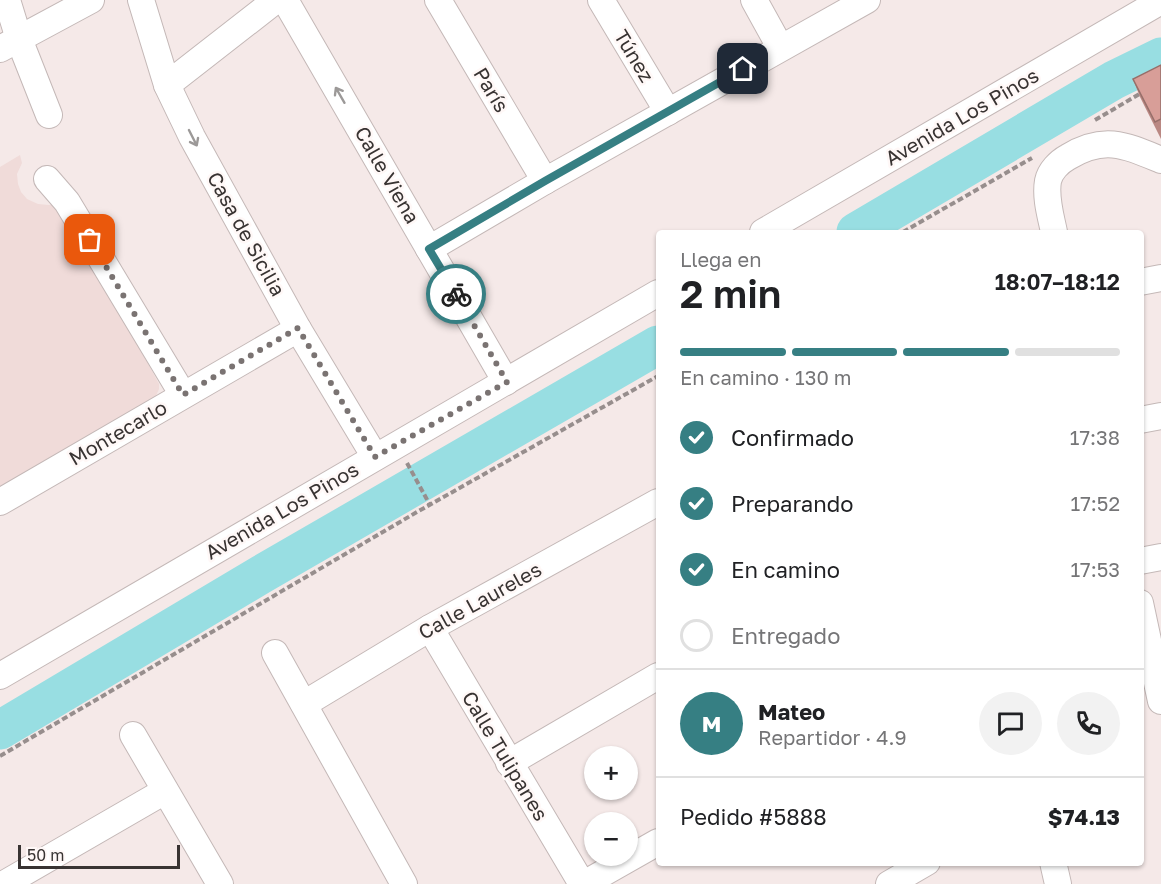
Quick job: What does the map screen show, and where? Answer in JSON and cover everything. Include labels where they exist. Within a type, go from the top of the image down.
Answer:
[{"type":"street","points":[[7,0],[9,44],[49,115]]},
{"type":"street","points":[[9,44],[91,0]]},
{"type":"street","name":"Casa de Sicilia","points":[[141,0],[167,85],[192,137],[298,328],[386,451]]},
{"type":"street","points":[[167,85],[276,0]]},
{"type":"street","name":"Calle Viena","points":[[285,0],[507,382]]},
{"type":"street","name":"París","points":[[438,0],[545,181]]},
{"type":"street","name":"Túnez","points":[[601,0],[668,112]]},
{"type":"street","points":[[754,0],[780,47]]},
{"type":"street","points":[[429,249],[780,47],[867,0]]},
{"type":"street","name":"Avenida Los Pinos","points":[[766,230],[1161,1]]},
{"type":"street","points":[[1054,230],[1048,180],[1053,170],[1062,161],[1090,145],[1105,143],[1128,147],[1161,160]]},
{"type":"street","points":[[47,179],[67,201],[183,395]]},
{"type":"street","points":[[1144,281],[1161,278]]},
{"type":"street","name":"Avenida Los Pinos","points":[[0,676],[656,294]]},
{"type":"street","name":"Montecarlo","points":[[0,502],[298,328]]},
{"type":"street","points":[[1144,419],[1161,416]]},
{"type":"street","name":"Calle Laureles","points":[[303,704],[430,628],[656,503]]},
{"type":"street","points":[[1144,560],[1161,557]]},
{"type":"street","points":[[1144,622],[1160,696]]},
{"type":"street","name":"Calle Tulipanes","points":[[430,628],[583,884]]},
{"type":"street","points":[[275,653],[404,884]]},
{"type":"street","points":[[509,763],[656,677]]},
{"type":"street","points":[[133,735],[220,884]]},
{"type":"street","points":[[4,884],[165,791]]},
{"type":"street","points":[[583,884],[656,843]]},
{"type":"street","points":[[898,882],[921,866]]},
{"type":"street","points":[[1054,866],[1058,884]]},
{"type":"path","points":[[0,756],[430,505],[656,377]]},
{"type":"path","points":[[386,451],[430,505]]},
{"type":"shaded area","points":[[20,155],[22,163],[17,174],[21,192],[27,199],[38,204],[49,205],[61,202],[159,384],[159,389],[155,398],[0,488],[0,167]]},
{"type":"building","points":[[1161,65],[1161,119],[1155,122],[1133,79]]},
{"type":"waterway","points":[[859,230],[1114,80],[1161,57]]},
{"type":"waterway","points":[[0,730],[262,574],[656,346]]},
{"type":"way so far","points":[[90,240],[183,395],[298,328],[375,457],[507,382],[456,294]]},
{"type":"route","points":[[456,294],[429,249],[743,69]]}]
